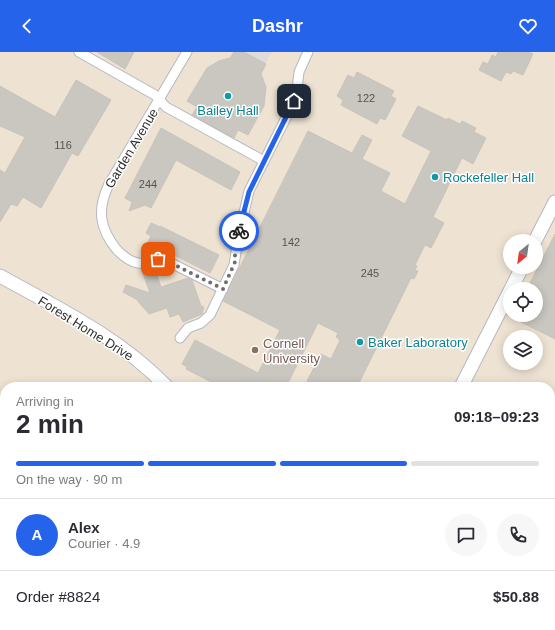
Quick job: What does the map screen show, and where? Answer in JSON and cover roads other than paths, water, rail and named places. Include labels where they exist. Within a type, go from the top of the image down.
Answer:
[{"type":"street","points":[[79,52],[155,95],[166,107],[264,161]]},
{"type":"street","name":"Garden Avenue","points":[[187,52],[160,101],[115,172],[106,190],[102,204],[103,227],[112,244],[128,259],[141,263],[158,259],[165,260],[223,289]]},
{"type":"street","points":[[180,338],[188,328],[201,323],[210,316],[223,289],[235,262],[235,252],[246,200],[296,98],[299,72],[308,52]]},
{"type":"street","points":[[539,234],[555,202]]},
{"type":"street","name":"Forest Home Drive","points":[[0,276],[107,338],[136,358],[162,382]]},
{"type":"street","points":[[464,382],[503,304]]},
{"type":"place","name":"Bailey Hall","points":[[228,96]]},
{"type":"place","name":"Rockefeller Hall","points":[[435,177]]},
{"type":"place","name":"Baker Laboratory","points":[[360,342]]},
{"type":"place","name":"Cornell University","points":[[255,350]]}]
